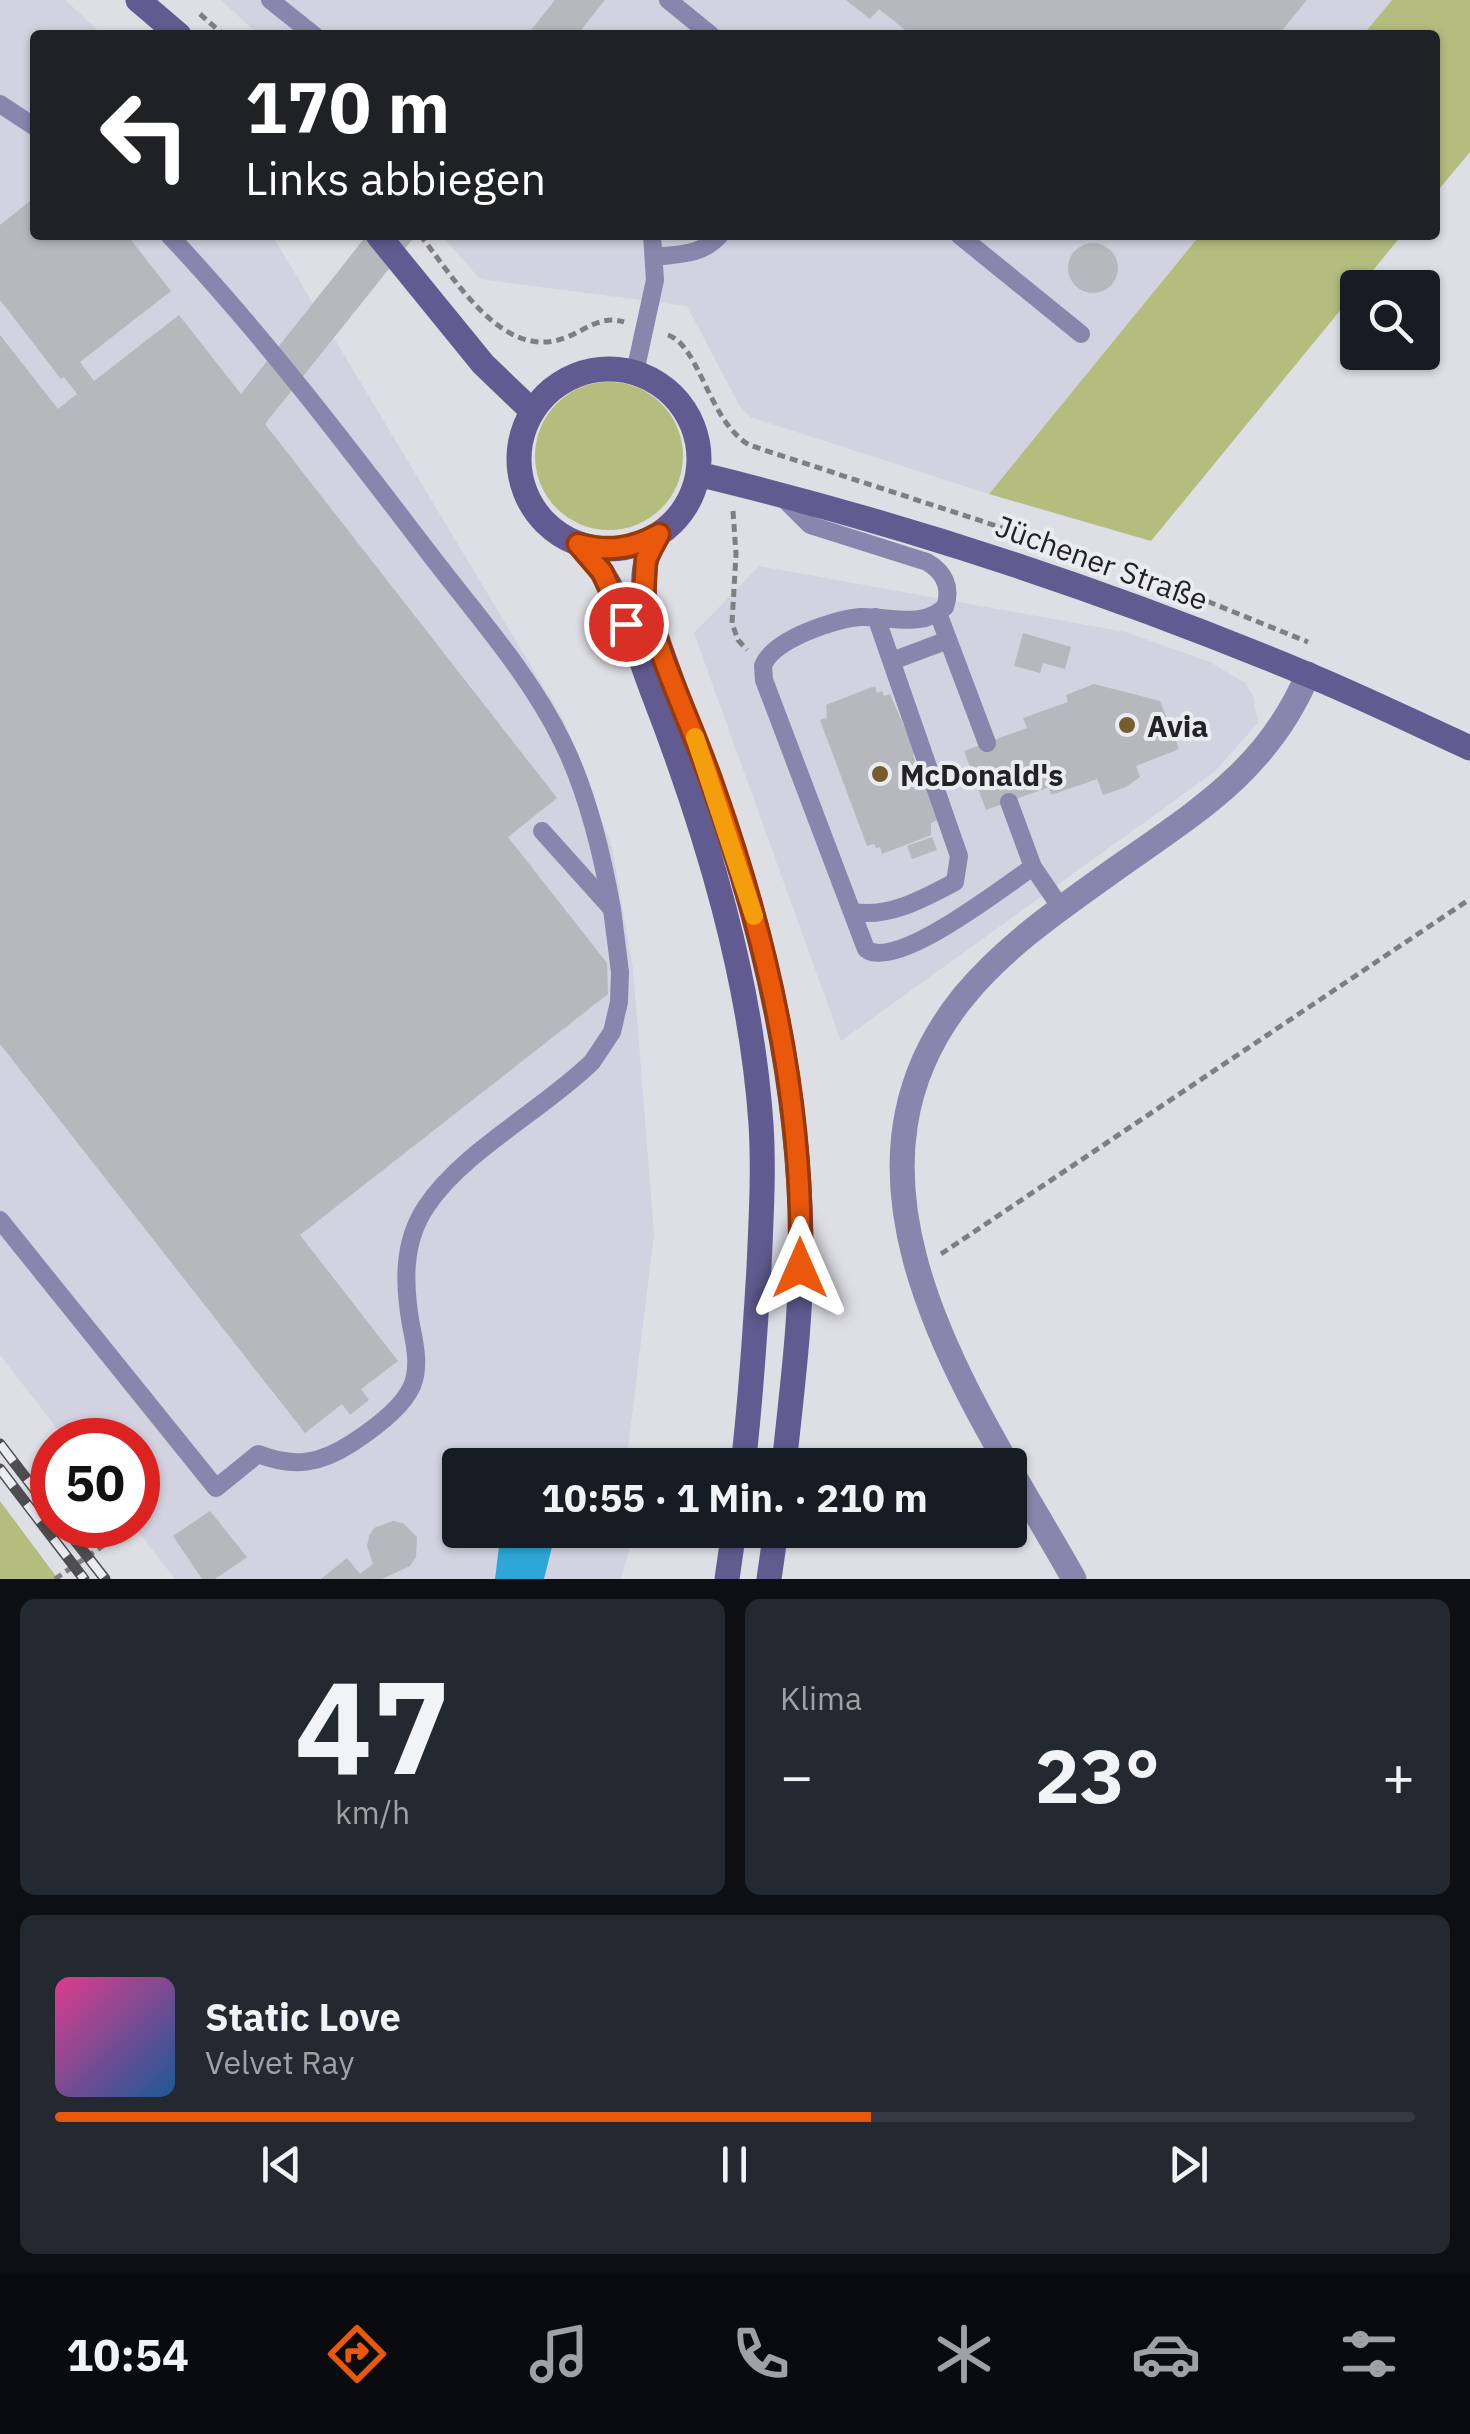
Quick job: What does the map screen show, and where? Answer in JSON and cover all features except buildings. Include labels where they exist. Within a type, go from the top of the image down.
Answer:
[{"type":"main road","points":[[138,0],[173,30]]},
{"type":"main road","points":[[382,240],[483,364],[532,411]]},
{"type":"main road","points":[[659,534],[608,550],[578,544],[553,531],[526,496],[519,454],[525,425],[532,411],[560,383],[584,372],[610,368],[636,372],[660,384],[686,412],[696,435],[698,474],[685,508],[659,534],[644,569],[648,608],[740,868],[774,998],[789,1081],[798,1154],[801,1242],[785,1448]]},
{"type":"main road","name":"Jüchener Straße","points":[[698,474],[898,526],[1067,582],[1308,674],[1470,748]]},
{"type":"main road","points":[[578,544],[602,572],[618,604],[675,754],[714,876],[746,1019],[757,1081],[762,1162],[757,1294],[744,1448]]},
{"type":"main road","points":[[727,1579],[731,1548]]},
{"type":"main road","points":[[769,1579],[773,1548]]},
{"type":"street","points":[[1074,1579],[960,1374],[934,1318],[906,1222],[900,1181],[904,1129],[918,1080],[943,1027],[963,998],[1002,955],[1060,908],[1191,816],[1240,776],[1284,725],[1308,674]]},
{"type":"lane","points":[[270,0],[308,30]]},
{"type":"lane","points":[[668,0],[705,30]]},
{"type":"lane","points":[[0,104],[30,125]]},
{"type":"lane","points":[[0,1220],[216,1488],[258,1454],[294,1464],[324,1458],[340,1451],[398,1405],[412,1386],[416,1363],[405,1276],[408,1253],[423,1210],[455,1174],[581,1072],[608,1042],[619,1002],[620,972],[601,854],[581,787],[546,711],[323,413],[174,240]]},
{"type":"lane","points":[[636,372],[656,280],[653,240]]},
{"type":"lane","points":[[655,257],[698,252],[716,240]]},
{"type":"lane","points":[[965,240],[1081,334]]},
{"type":"lane","points":[[778,493],[810,524],[934,566],[947,588],[946,605],[922,620],[846,619],[788,640],[765,658],[764,680],[868,952],[893,952],[926,938],[1033,867]]},
{"type":"lane","points":[[938,613],[987,742]]},
{"type":"lane","points":[[852,912],[882,915],[955,882],[959,856],[876,617]]},
{"type":"lane","points":[[892,661],[948,640]]},
{"type":"lane","points":[[1009,802],[1033,867],[1060,908]]},
{"type":"lane","points":[[542,831],[612,909]]},
{"type":"path","points":[[194,8],[218,30]]},
{"type":"path","points":[[424,240],[480,307],[508,333],[525,342],[561,340],[608,318],[674,336],[684,344],[722,421],[749,445],[1137,572],[1321,647]]},
{"type":"path","points":[[738,483],[732,511],[736,554],[732,628],[741,644],[765,658]]},
{"type":"path","points":[[917,1269],[1470,899]]},
{"type":"path","points":[[55,1579],[100,1548]]},
{"type":"shaded area","points":[[0,0],[65,0],[98,30],[30,30],[30,240],[275,240],[564,721],[612,847],[633,969],[654,1234],[628,1448],[442,1448],[442,1548],[628,1548],[621,1579],[175,1579],[151,1548],[160,1548],[160,1418],[49,1418],[0,1355]]},
{"type":"shaded area","points":[[221,0],[1392,0],[1367,30],[254,30]]},
{"type":"shaded area","points":[[445,240],[1196,240],[989,494],[750,417],[739,405],[687,306],[480,279]]},
{"type":"shaded area","points":[[759,566],[1125,632],[1210,662],[1245,683],[1253,696],[1258,723],[1214,772],[841,1041],[694,633]]},
{"type":"green space","points":[[1392,0],[1470,0],[1470,152],[1440,188],[1440,30],[1367,30]]},
{"type":"green space","points":[[1196,240],[1398,240],[1373,270],[1340,270],[1340,311],[1151,541],[989,494]]},
{"type":"green space","points":[[609,382],[637,388],[661,404],[677,428],[683,456],[677,484],[661,508],[637,524],[609,530],[581,524],[557,508],[541,484],[535,456],[541,428],[557,404],[581,388]]},
{"type":"green space","points":[[0,1501],[30,1541],[30,1548],[35,1548],[58,1579],[0,1579]]},
{"type":"water","points":[[499,1548],[552,1548],[544,1579],[495,1579]]},
{"type":"railway","points":[[0,1444],[30,1483]]},
{"type":"railway","points":[[0,1469],[84,1579]]},
{"type":"railway","points":[[81,1548],[105,1579]]},
{"type":"slow traffic","points":[[695,737],[754,916]]},
{"type":"place","name":"Avia","points":[[1127,725]]},
{"type":"place","name":"McDonald's","points":[[880,774]]},
{"type":"route","points":[[626,624],[602,572],[578,544],[608,550],[636,546],[659,534],[646,559],[644,594],[740,868],[774,998],[798,1154],[800,1268]]}]
